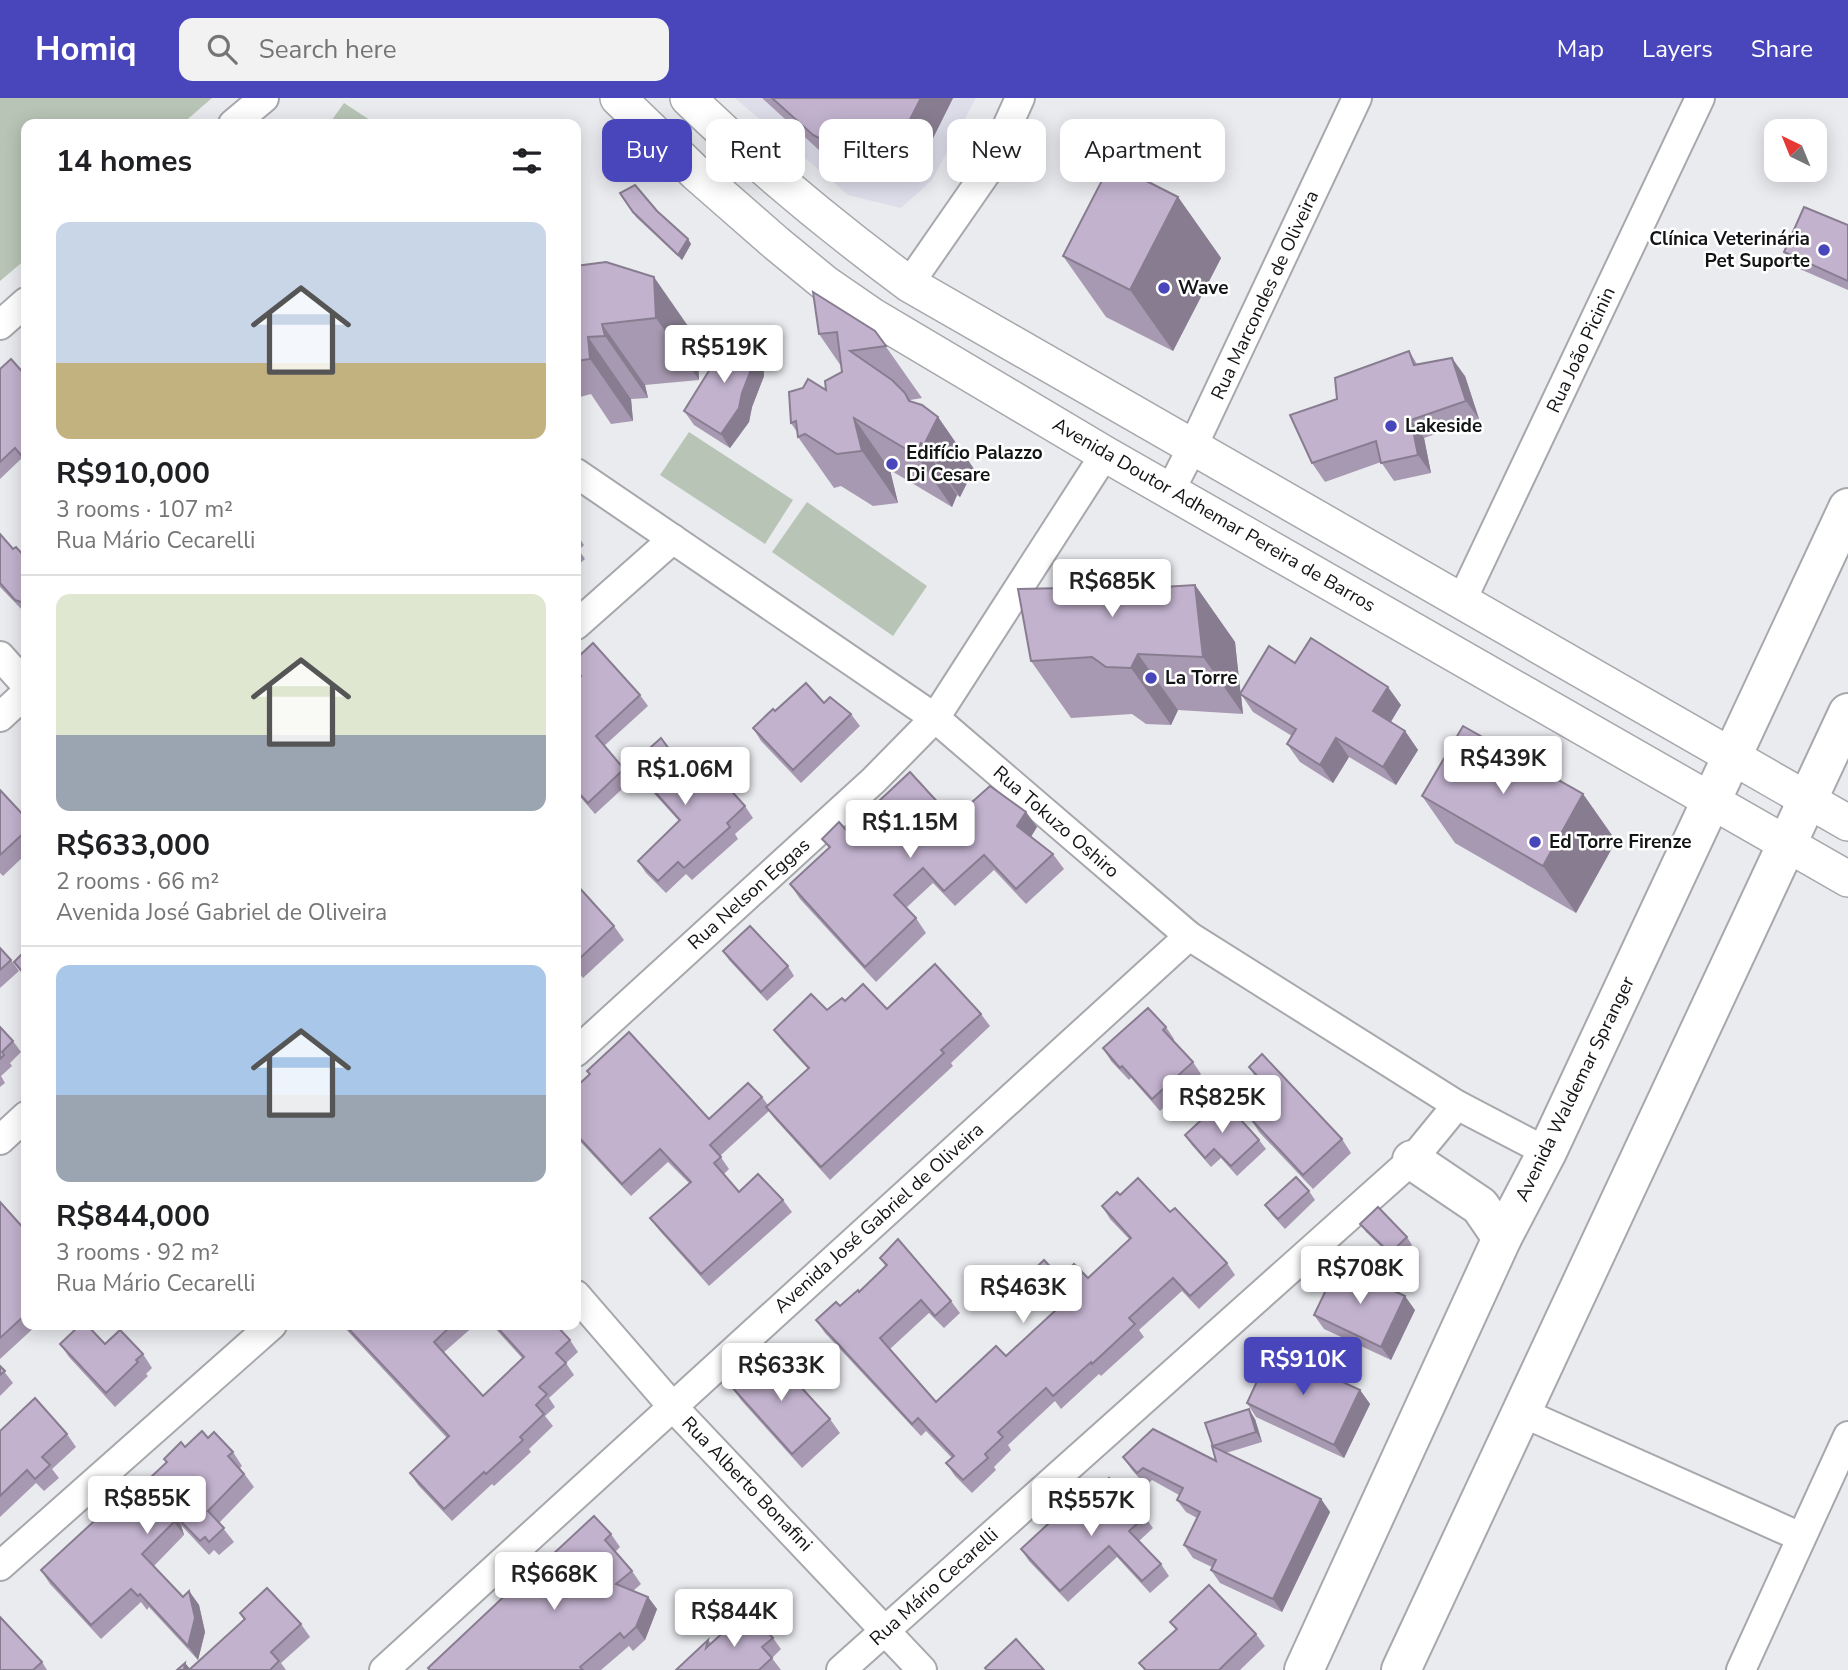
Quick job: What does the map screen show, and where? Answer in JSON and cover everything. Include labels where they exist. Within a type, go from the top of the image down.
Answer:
[{"type":"main road","name":"Avenida Waldemar Spranger","points":[[1304,1667],[1502,1238],[1547,1152],[1848,508]]},
{"type":"main road","points":[[1401,1670],[1848,713]]},
{"type":"main road","points":[[1412,1160],[1480,1206],[1502,1238]]},
{"type":"street","points":[[239,119],[264,98]]},
{"type":"street","name":"Avenida Doutor Adhemar Pereira de Barros","points":[[618,98],[696,173],[826,284],[871,316],[1105,454],[1848,879]]},
{"type":"street","points":[[688,98],[835,230],[909,284],[1848,823]]},
{"type":"street","points":[[909,284],[986,173],[1020,98]]},
{"type":"street","name":"Rua Marcondes de Oliveira","points":[[1170,491],[1357,98]]},
{"type":"street","name":"Rua João Picinin","points":[[1461,602],[1700,98]]},
{"type":"street","points":[[0,325],[21,306]]},
{"type":"street","name":"Rua Nelson Eggas","points":[[581,1047],[874,780],[934,718],[1105,454]]},
{"type":"street","name":"Rua Tokuzo Oshiro","points":[[581,476],[934,718],[1189,936],[1457,1105],[1547,1152]]},
{"type":"street","points":[[581,621],[673,538]]},
{"type":"street","points":[[0,656],[21,679]]},
{"type":"street","points":[[0,717],[21,698]]},
{"type":"street","name":"Avenida José Gabriel de Oliveira","points":[[384,1670],[1189,936]]},
{"type":"street","name":"Rua Mário Cecarelli","points":[[841,1670],[1412,1160],[1457,1105]]},
{"type":"street","points":[[0,1140],[21,1121]]},
{"type":"street","name":"Rua Alberto Bonafini","points":[[581,1301],[673,1406],[922,1670]]},
{"type":"street","points":[[0,1566],[266,1330]]},
{"type":"street","points":[[1521,1412],[1801,1537]]},
{"type":"street","points":[[1741,1670],[1848,1436]]},
{"type":"shaded area","points":[[735,98],[976,98],[965,119],[947,119],[947,152],[933,178],[933,119],[819,119],[819,170],[805,158],[805,119],[759,119]]},
{"type":"shaded area","points":[[833,182],[930,182],[901,208],[848,195]]},
{"type":"green space","points":[[0,98],[212,98],[188,119],[21,119],[21,263],[0,281]]},
{"type":"green space","points":[[344,103],[368,119],[333,119]]},
{"type":"green space","points":[[689,432],[793,500],[765,544],[660,475]]},
{"type":"green space","points":[[807,502],[927,586],[893,636],[772,552]]},
{"type":"building","points":[[772,98],[921,98],[910,119],[819,119],[819,138],[805,128],[805,119],[795,119]]},
{"type":"building","points":[[1101,182],[1148,182],[1178,197],[1130,290],[1063,256]]},
{"type":"building","points":[[635,185],[657,211],[688,239],[678,255],[633,212],[620,193]]},
{"type":"building","name":"Clínica Veterinária Pet Suporte","points":[[1804,207],[1848,225],[1848,281],[1784,252]]},
{"type":"building","points":[[606,262],[654,277],[656,318],[602,324],[605,336],[588,337],[590,359],[581,360],[581,265]]},
{"type":"building","points":[[813,292],[875,331],[886,346],[850,351],[892,380],[909,401],[922,405],[938,417],[916,455],[854,418],[862,451],[837,454],[805,434],[798,437],[796,421],[791,423],[789,392],[803,388],[808,379],[826,390],[825,381],[842,372],[837,332],[819,334]]},
{"type":"building","points":[[733,332],[754,344],[754,362],[739,408],[721,434],[684,411]]},
{"type":"building","name":"Lakeside","points":[[1409,351],[1414,365],[1452,358],[1466,401],[1411,420],[1418,455],[1381,463],[1376,441],[1312,463],[1290,415],[1337,399],[1335,378]]},
{"type":"building","points":[[11,359],[21,370],[21,455],[15,448],[0,462],[0,369]]},
{"type":"building","points":[[0,534],[13,549],[16,547],[21,552],[21,602],[15,600],[0,583]]},
{"type":"building","points":[[1158,572],[1163,587],[1195,585],[1203,657],[1138,654],[1131,668],[1106,667],[1092,657],[1031,661],[1018,589],[1067,588],[1067,575]]},
{"type":"building","points":[[1311,638],[1388,687],[1373,711],[1405,731],[1383,767],[1336,738],[1320,765],[1287,744],[1296,729],[1240,694],[1269,646],[1295,663]]},
{"type":"building","points":[[593,643],[640,695],[596,736],[624,769],[588,803],[581,795],[581,654]]},
{"type":"building","points":[[806,683],[824,703],[830,697],[851,714],[793,770],[753,728]]},
{"type":"building","points":[[1463,726],[1583,794],[1543,866],[1422,796]]},
{"type":"building","points":[[661,738],[683,768],[698,754],[745,806],[727,823],[730,827],[684,868],[678,862],[658,881],[638,861],[680,820],[631,765]]},
{"type":"building","points":[[910,772],[953,819],[990,786],[1026,812],[1017,826],[1053,854],[1016,889],[984,855],[944,891],[923,868],[894,895],[916,918],[865,967],[790,884],[830,847],[822,839],[839,822],[847,831]]},
{"type":"building","points":[[0,790],[21,813],[21,836],[0,855]]},
{"type":"building","points":[[581,890],[614,926],[581,957]]},
{"type":"building","points":[[750,926],[788,966],[761,992],[723,951]]},
{"type":"building","points":[[0,948],[11,960],[0,970]]},
{"type":"building","points":[[21,955],[21,970],[14,962]]},
{"type":"building","points":[[935,964],[981,1014],[941,1050],[944,1053],[821,1167],[766,1107],[809,1068],[774,1030],[811,994],[827,1010],[842,998],[845,1001],[863,984],[887,1009]]},
{"type":"building","points":[[1148,1008],[1166,1027],[1163,1030],[1193,1062],[1152,1099],[1103,1048]]},
{"type":"building","points":[[0,1027],[13,1041],[2,1052],[4,1055],[0,1059]]},
{"type":"building","points":[[629,1032],[709,1119],[748,1083],[762,1097],[710,1145],[721,1157],[714,1163],[739,1192],[758,1174],[783,1200],[701,1274],[650,1218],[691,1182],[660,1149],[622,1184],[581,1139],[581,1082],[590,1074],[587,1071]]},
{"type":"building","points":[[1262,1054],[1342,1139],[1303,1175],[1250,1118],[1275,1095],[1249,1067]]},
{"type":"building","points":[[1223,1100],[1259,1140],[1231,1166],[1214,1149],[1205,1158],[1185,1135]]},
{"type":"building","points":[[1296,1177],[1309,1191],[1278,1219],[1265,1205]]},
{"type":"building","points":[[1138,1178],[1170,1212],[1175,1208],[1227,1263],[1190,1296],[1173,1278],[1129,1318],[1135,1324],[1092,1364],[1091,1362],[1053,1396],[1046,1388],[998,1432],[1003,1437],[985,1454],[988,1458],[963,1480],[946,1463],[954,1456],[918,1418],[912,1424],[816,1320],[836,1302],[840,1306],[858,1290],[859,1292],[887,1265],[880,1258],[898,1239],[951,1301],[935,1316],[921,1300],[880,1338],[936,1402],[996,1346],[1006,1356],[1056,1310],[1025,1278],[1044,1260],[1060,1277],[1074,1264],[1088,1278],[1131,1238],[1102,1206],[1117,1192],[1120,1195]]},
{"type":"building","points":[[0,1202],[21,1225],[21,1319],[0,1338]]},
{"type":"building","points":[[1378,1207],[1407,1237],[1390,1253],[1360,1224]]},
{"type":"building","points":[[1338,1265],[1405,1296],[1381,1347],[1314,1315]]},
{"type":"building","points":[[75,1330],[92,1330],[105,1344],[120,1330],[143,1354],[106,1393],[60,1344]]},
{"type":"building","points":[[350,1330],[447,1330],[434,1342],[483,1396],[524,1357],[500,1330],[561,1330],[570,1340],[556,1353],[566,1363],[539,1387],[547,1394],[536,1405],[544,1414],[520,1437],[523,1440],[444,1509],[410,1473],[449,1436]]},
{"type":"building","points":[[1272,1349],[1360,1390],[1334,1445],[1247,1403]]},
{"type":"building","points":[[769,1352],[830,1419],[792,1454],[731,1386]]},
{"type":"building","points":[[35,1398],[67,1434],[42,1457],[50,1465],[35,1479],[27,1470],[0,1496],[0,1431]]},
{"type":"building","points":[[1249,1409],[1256,1432],[1213,1446],[1205,1423]]},
{"type":"building","points":[[1153,1429],[1216,1461],[1212,1446],[1321,1499],[1273,1599],[1211,1570],[1216,1560],[1184,1545],[1200,1512],[1177,1500],[1183,1488],[1143,1468],[1137,1473],[1123,1457]]},
{"type":"building","points":[[202,1431],[208,1438],[214,1432],[233,1452],[228,1456],[244,1474],[208,1511],[224,1528],[209,1542],[205,1537],[200,1541],[172,1512],[174,1522],[142,1554],[183,1597],[189,1591],[195,1618],[188,1646],[140,1594],[138,1596],[131,1589],[91,1625],[41,1570],[128,1490],[133,1494],[167,1462],[164,1459],[181,1442],[185,1447]]},
{"type":"building","points":[[1109,1478],[1145,1517],[1129,1531],[1161,1564],[1142,1581],[1109,1546],[1060,1591],[1021,1549],[1061,1512],[1066,1518]]},
{"type":"building","points":[[594,1516],[611,1534],[605,1540],[632,1571],[616,1584],[648,1597],[636,1627],[624,1638],[620,1633],[580,1667],[583,1670],[428,1668],[513,1586],[535,1566],[537,1569]]},
{"type":"building","points":[[1209,1585],[1256,1634],[1219,1670],[1146,1670],[1139,1663],[1177,1629],[1170,1622]]},
{"type":"building","points":[[267,1588],[301,1624],[271,1652],[279,1661],[270,1670],[189,1670],[245,1619],[240,1613]]},
{"type":"building","points":[[748,1610],[773,1638],[762,1647],[772,1658],[759,1670],[676,1670],[708,1640],[706,1648]]},
{"type":"building","points":[[0,1617],[42,1662],[33,1670],[0,1670]]},
{"type":"building","points":[[1016,1639],[1044,1670],[985,1668]]},
{"type":"place","name":"Clínica Veterinária Pet Suporte","points":[[1824,250]]},
{"type":"place","name":"Wave","points":[[1164,288]]},
{"type":"place","name":"Lakeside","points":[[1391,426]]},
{"type":"place","name":"Edifício Palazzo Di Cesare","points":[[892,464]]},
{"type":"place","name":"La Torre","points":[[1151,678]]},
{"type":"place","name":"Ed Torre Firenze","points":[[1535,842]]}]
